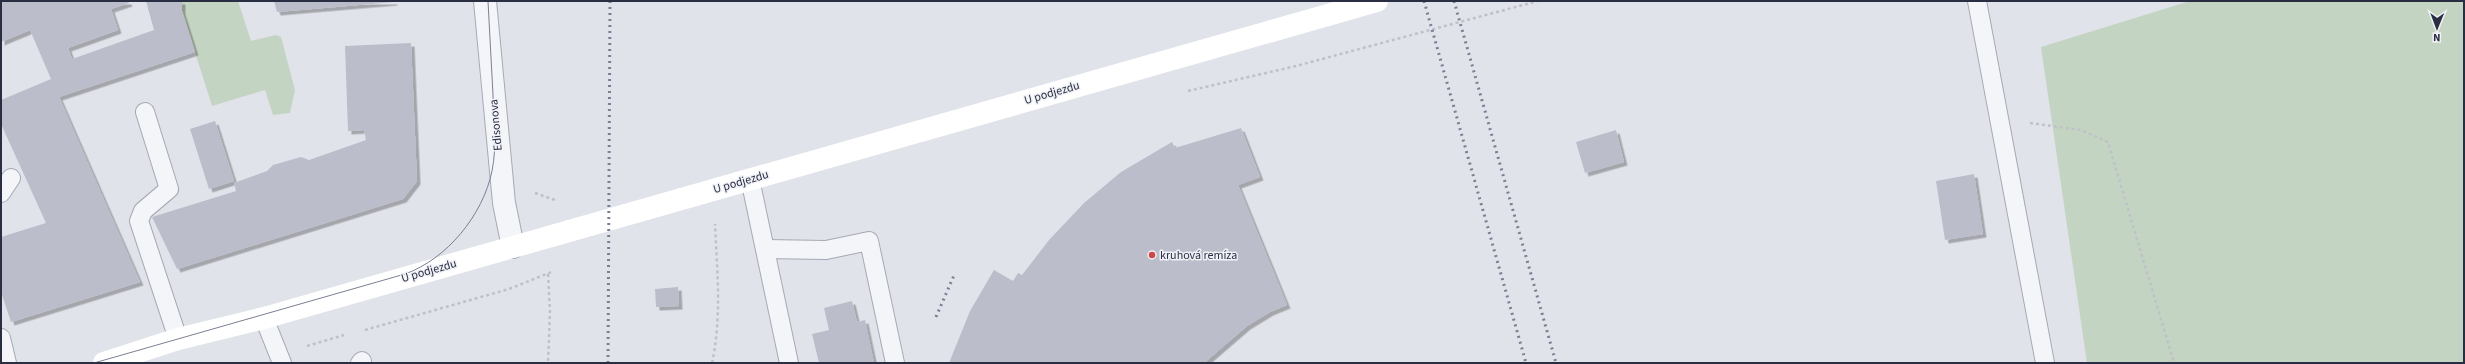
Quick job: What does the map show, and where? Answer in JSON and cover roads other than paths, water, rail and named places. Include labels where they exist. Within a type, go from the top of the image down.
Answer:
[{"type":"main road","name":"U podjezdu","points":[[104,363],[178,339],[264,318],[513,248],[1377,1]]},
{"type":"street","name":"Edisonova","points":[[485,1],[504,202],[513,248]]},
{"type":"lane","points":[[1977,1],[2045,363]]},
{"type":"lane","points":[[145,112],[169,189],[143,211],[139,221],[178,339]]},
{"type":"lane","points":[[1,193],[11,178]]},
{"type":"lane","points":[[750,179],[788,363]]},
{"type":"lane","points":[[765,249],[826,250],[869,241],[895,363]]},
{"type":"lane","points":[[264,318],[280,358]]},
{"type":"lane","points":[[1,338],[7,363]]},
{"type":"tram line","points":[[94,363],[405,274],[435,258],[449,246],[472,219],[481,204],[494,162],[495,143],[488,1]]},
{"type":"railway","points":[[608,363],[610,1]]},
{"type":"railway","points":[[1424,1],[1526,363]]},
{"type":"railway","points":[[1454,1],[1556,363]]},
{"type":"railway","points":[[936,317],[955,273]]},
{"type":"place","name":"kruhová remíza","points":[[1152,255]]}]
